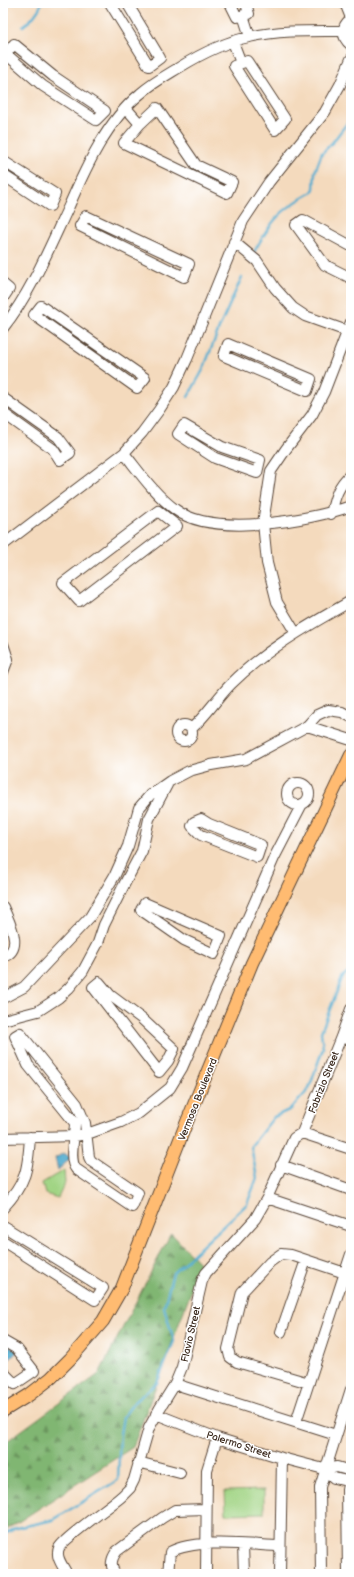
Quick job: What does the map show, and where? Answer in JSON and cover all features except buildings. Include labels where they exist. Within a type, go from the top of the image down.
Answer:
[{"type":"main road","name":"Vermosa Boulevard","points":[[3,1411],[29,1396],[51,1378],[70,1359],[103,1321],[122,1288],[184,1129],[252,963],[351,755]]},
{"type":"street","points":[[110,3],[149,66],[160,58],[127,3]]},
{"type":"street","points":[[230,3],[237,17],[249,14],[246,3]]},
{"type":"street","points":[[345,3],[351,18],[344,26],[343,31],[346,40],[351,45]]},
{"type":"street","points":[[243,15],[250,37]]},
{"type":"street","points":[[3,328],[22,301],[47,255],[67,210],[101,142],[113,124],[139,94],[163,77],[191,61],[214,49],[233,42],[250,37],[292,31],[343,31]]},
{"type":"street","points":[[233,42],[241,63]]},
{"type":"street","points":[[14,44],[53,76],[105,111],[100,115],[96,120],[43,86],[6,54],[14,44]]},
{"type":"street","points":[[5,544],[124,453],[142,433],[174,387],[187,359],[243,221],[269,182],[325,112],[351,59]]},
{"type":"street","points":[[247,61],[285,119],[275,130],[234,66],[241,63],[247,61]]},
{"type":"street","points":[[155,63],[163,77]]},
{"type":"street","points":[[126,108],[140,124]]},
{"type":"street","points":[[157,108],[196,165],[232,182],[227,193],[124,143],[140,124],[157,108]]},
{"type":"street","points":[[100,115],[113,124]]},
{"type":"street","points":[[3,161],[56,194],[50,206],[3,175]]},
{"type":"street","points":[[52,200],[83,220]]},
{"type":"street","points":[[86,216],[189,264],[184,277],[80,226],[83,220],[86,216]]},
{"type":"street","points":[[351,246],[303,220],[296,225],[325,265],[351,278]]},
{"type":"street","points":[[234,242],[257,261],[275,288],[293,308],[306,316],[349,326],[324,392],[312,415],[271,471],[263,523],[267,563],[277,602],[295,632]]},
{"type":"street","points":[[4,292],[38,310]]},
{"type":"street","points":[[41,306],[145,378],[137,388],[34,315],[38,310],[41,306]]},
{"type":"street","points":[[228,344],[311,379],[310,385],[307,391],[224,356],[228,344]]},
{"type":"street","points":[[310,385],[324,392]]},
{"type":"street","points":[[3,398],[58,437],[70,453],[60,460],[53,449],[3,413]]},
{"type":"street","points":[[184,425],[222,446],[260,460],[259,467],[257,473],[215,458],[178,434],[184,425]]},
{"type":"street","points":[[124,453],[160,497],[176,510],[191,518],[207,523],[229,525],[303,519],[331,514],[351,506]]},
{"type":"street","points":[[259,467],[271,471]]},
{"type":"street","points":[[331,514],[334,498],[342,483],[351,474]]},
{"type":"street","points":[[167,517],[176,510]]},
{"type":"street","points":[[158,511],[167,517],[177,526],[79,601],[63,583],[158,511]]},
{"type":"street","points":[[191,729],[201,720],[231,684],[255,662],[295,632],[351,601]]},
{"type":"street","points":[[3,644],[8,659],[3,672]]},
{"type":"street","points":[[3,998],[24,987],[90,917],[115,875],[128,846],[139,808],[150,795],[170,781],[189,771],[211,765],[246,759],[307,726],[317,715],[328,710],[342,712],[351,717]]},
{"type":"street","points":[[307,726],[351,740]]},
{"type":"street","points":[[3,1020],[38,1011],[58,998],[69,988],[83,971],[142,851],[149,819],[170,781]]},
{"type":"street","points":[[3,1138],[75,1136],[87,1134],[121,1122],[139,1113],[170,1088],[182,1068],[274,858],[302,804]]},
{"type":"street","points":[[203,820],[209,824],[262,845],[260,851],[257,857],[201,835],[192,826],[192,824],[203,820]]},
{"type":"street","points":[[128,846],[142,851]]},
{"type":"street","points":[[260,851],[274,858]]},
{"type":"street","points":[[145,903],[221,936],[217,944],[214,954],[184,940],[141,910],[145,903]]},
{"type":"street","points":[[3,908],[12,928],[14,947],[10,954],[3,957]]},
{"type":"street","points":[[90,917],[104,926]]},
{"type":"street","points":[[217,944],[234,951]]},
{"type":"street","points":[[100,982],[110,995],[142,1019],[174,1049],[168,1061],[160,1072],[93,988],[100,982]]},
{"type":"street","name":"Fabrizio Street","points":[[302,1133],[346,1039],[351,1009]]},
{"type":"street","points":[[87,1134],[80,1123],[28,1065],[15,1036],[20,1033],[77,1104],[80,1123],[75,1136],[72,1159],[76,1169],[132,1207],[138,1193],[91,1161],[89,1157],[87,1134]]},
{"type":"street","points":[[168,1061],[182,1068]]},
{"type":"street","points":[[302,1133],[351,1149]]},
{"type":"street","name":"Flavio Street","points":[[67,1574],[58,1558],[59,1548],[68,1538],[122,1496],[130,1488],[156,1414],[175,1384],[182,1367],[202,1281],[206,1273],[255,1219],[267,1198],[294,1138],[302,1133]]},
{"type":"street","points":[[3,1208],[18,1190],[25,1177],[29,1160],[30,1137]]},
{"type":"street","points":[[282,1165],[351,1190]]},
{"type":"street","points":[[267,1198],[351,1226]]},
{"type":"street","points":[[3,1226],[103,1288],[95,1300],[3,1241]]},
{"type":"street","points":[[309,1383],[237,1362],[230,1357],[228,1349],[242,1292],[270,1262],[281,1254],[291,1255],[345,1273]]},
{"type":"street","points":[[296,1422],[351,1254]]},
{"type":"street","points":[[281,1332],[306,1260]]},
{"type":"street","points":[[3,1341],[17,1349],[34,1371],[15,1384],[3,1372]]},
{"type":"street","points":[[175,1384],[336,1435]]},
{"type":"street","points":[[321,1574],[320,1487],[324,1469],[351,1389]]},
{"type":"street","name":"Palermo Street","points":[[156,1414],[217,1438],[324,1469],[334,1478],[350,1474]]},
{"type":"street","points":[[206,1574],[207,1470],[217,1438]]},
{"type":"street","points":[[280,1574],[282,1458]]},
{"type":"street","points":[[138,1462],[180,1473]]},
{"type":"street","points":[[348,1574],[350,1474]]},
{"type":"street","points":[[116,1574],[112,1569],[112,1558],[116,1551],[175,1510],[206,1509]]},
{"type":"street","points":[[168,1574],[168,1560],[170,1552],[177,1548],[206,1544],[280,1546]]},
{"type":"street","points":[[243,1545],[244,1574]]},
{"type":"green space","points":[[64,1170],[65,1183],[58,1198],[45,1194],[42,1183]]},
{"type":"green space","points":[[171,1233],[201,1265],[133,1447],[3,1532],[3,1444],[99,1374]]},
{"type":"green space","points":[[264,1490],[264,1513],[226,1514],[225,1491]]},
{"type":"water","points":[[64,1153],[71,1158],[58,1170],[55,1158]]},
{"type":"water","points":[[3,1341],[18,1351],[3,1366]]},
{"type":"waterway","points":[[23,26],[34,16],[42,3]]},
{"type":"waterway","points":[[253,254],[276,218],[291,205],[311,193],[314,189],[315,172],[322,153],[332,143],[351,118]]},
{"type":"waterway","points":[[188,397],[203,370],[220,326],[242,277]]},
{"type":"waterway","points":[[3,1535],[16,1528],[53,1520],[118,1480],[120,1434],[123,1417],[135,1401],[157,1383],[174,1341],[164,1307],[173,1273],[247,1204],[257,1178],[251,1146],[274,1117],[291,1109],[309,1089],[323,1048],[321,1032],[343,976],[351,970]]}]
